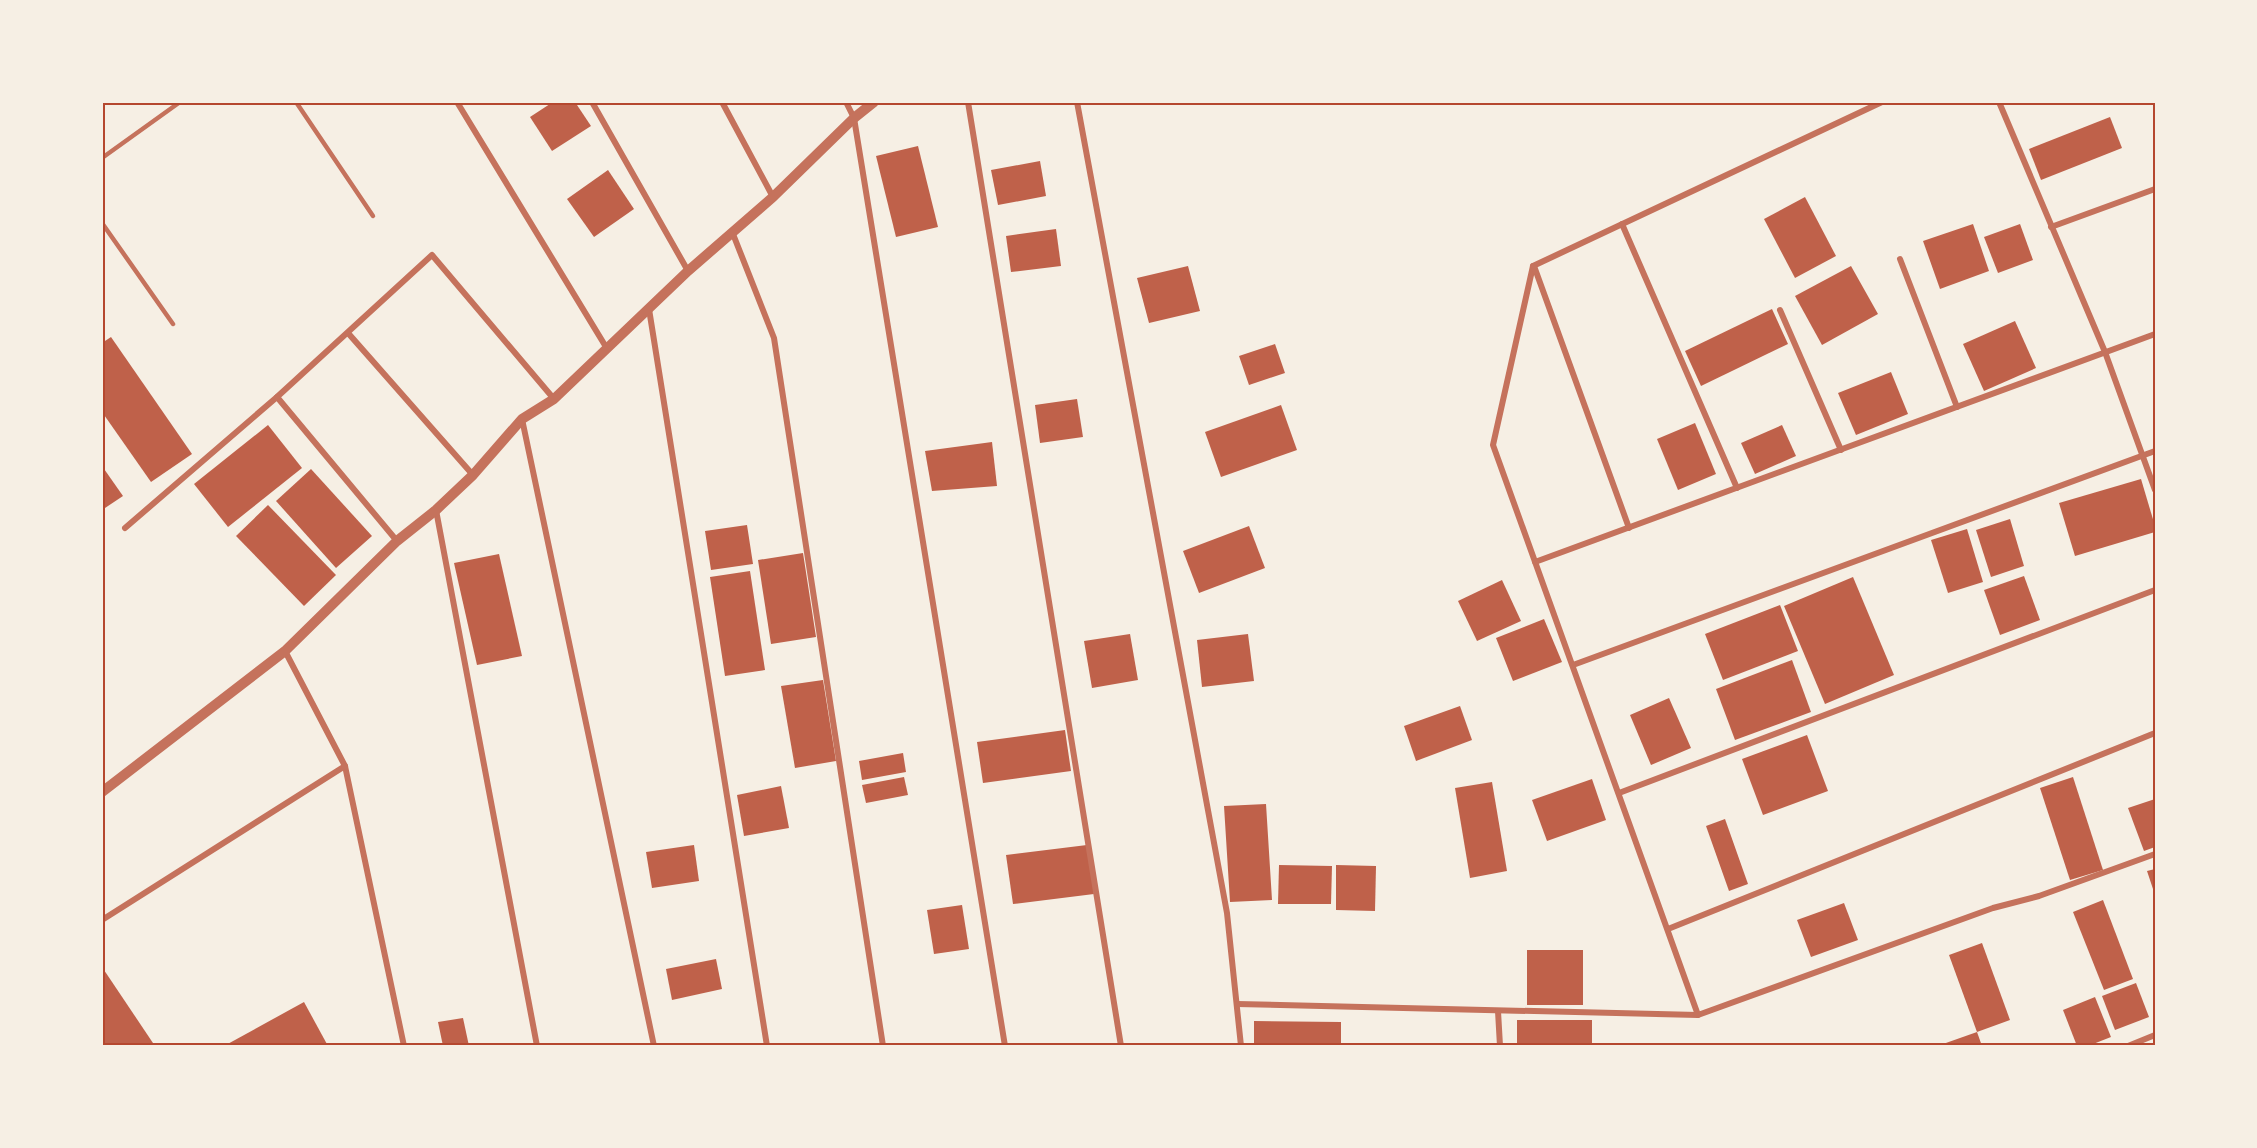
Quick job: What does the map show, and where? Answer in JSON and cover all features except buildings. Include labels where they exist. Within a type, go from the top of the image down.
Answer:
[{"type":"street","points":[[457,102],[606,347]]},
{"type":"street","points":[[592,102],[688,271]]},
{"type":"street","points":[[722,102],[773,197]]},
{"type":"street","points":[[846,102],[854,118],[1005,1046]]},
{"type":"street","points":[[102,792],[285,651],[397,541],[436,510],[473,475],[522,419],[554,399],[606,347],[688,271],[733,234],[854,118],[874,102]]},
{"type":"street","points":[[969,102],[1121,1046]]},
{"type":"street","points":[[1077,102],[1225,901],[1241,1046]]},
{"type":"street","points":[[1533,266],[1882,102]]},
{"type":"street","points":[[1999,102],[2105,352],[2155,490]]},
{"type":"street","points":[[2051,227],[2155,189]]},
{"type":"street","points":[[1622,224],[1737,488]]},
{"type":"street","points":[[733,234],[774,338],[883,1046]]},
{"type":"street","points":[[125,528],[277,397],[432,255],[554,399]]},
{"type":"street","points":[[1900,259],[1958,407]]},
{"type":"street","points":[[1533,266],[1629,528]]},
{"type":"street","points":[[1533,266],[1493,445],[1698,1015]]},
{"type":"street","points":[[648,309],[767,1046]]},
{"type":"street","points":[[1780,310],[1841,450]]},
{"type":"street","points":[[348,333],[473,475]]},
{"type":"street","points":[[1535,562],[2155,334]]},
{"type":"street","points":[[277,397],[397,541]]},
{"type":"street","points":[[522,419],[654,1046]]},
{"type":"street","points":[[1573,665],[2155,451]]},
{"type":"street","points":[[436,510],[537,1046]]},
{"type":"street","points":[[1619,793],[2155,590]]},
{"type":"street","points":[[285,651],[345,766],[404,1046]]},
{"type":"street","points":[[1668,929],[2155,733]]},
{"type":"street","points":[[102,920],[345,766]]},
{"type":"street","points":[[1238,1004],[1698,1015],[1993,908],[2039,896],[2155,854]]},
{"type":"street","points":[[1498,1011],[1500,1046]]},
{"type":"street","points":[[2128,1046],[2155,1035]]},
{"type":"lane","points":[[102,158],[180,102]]},
{"type":"lane","points":[[296,102],[373,216]]},
{"type":"lane","points":[[102,224],[172,324]]}]
